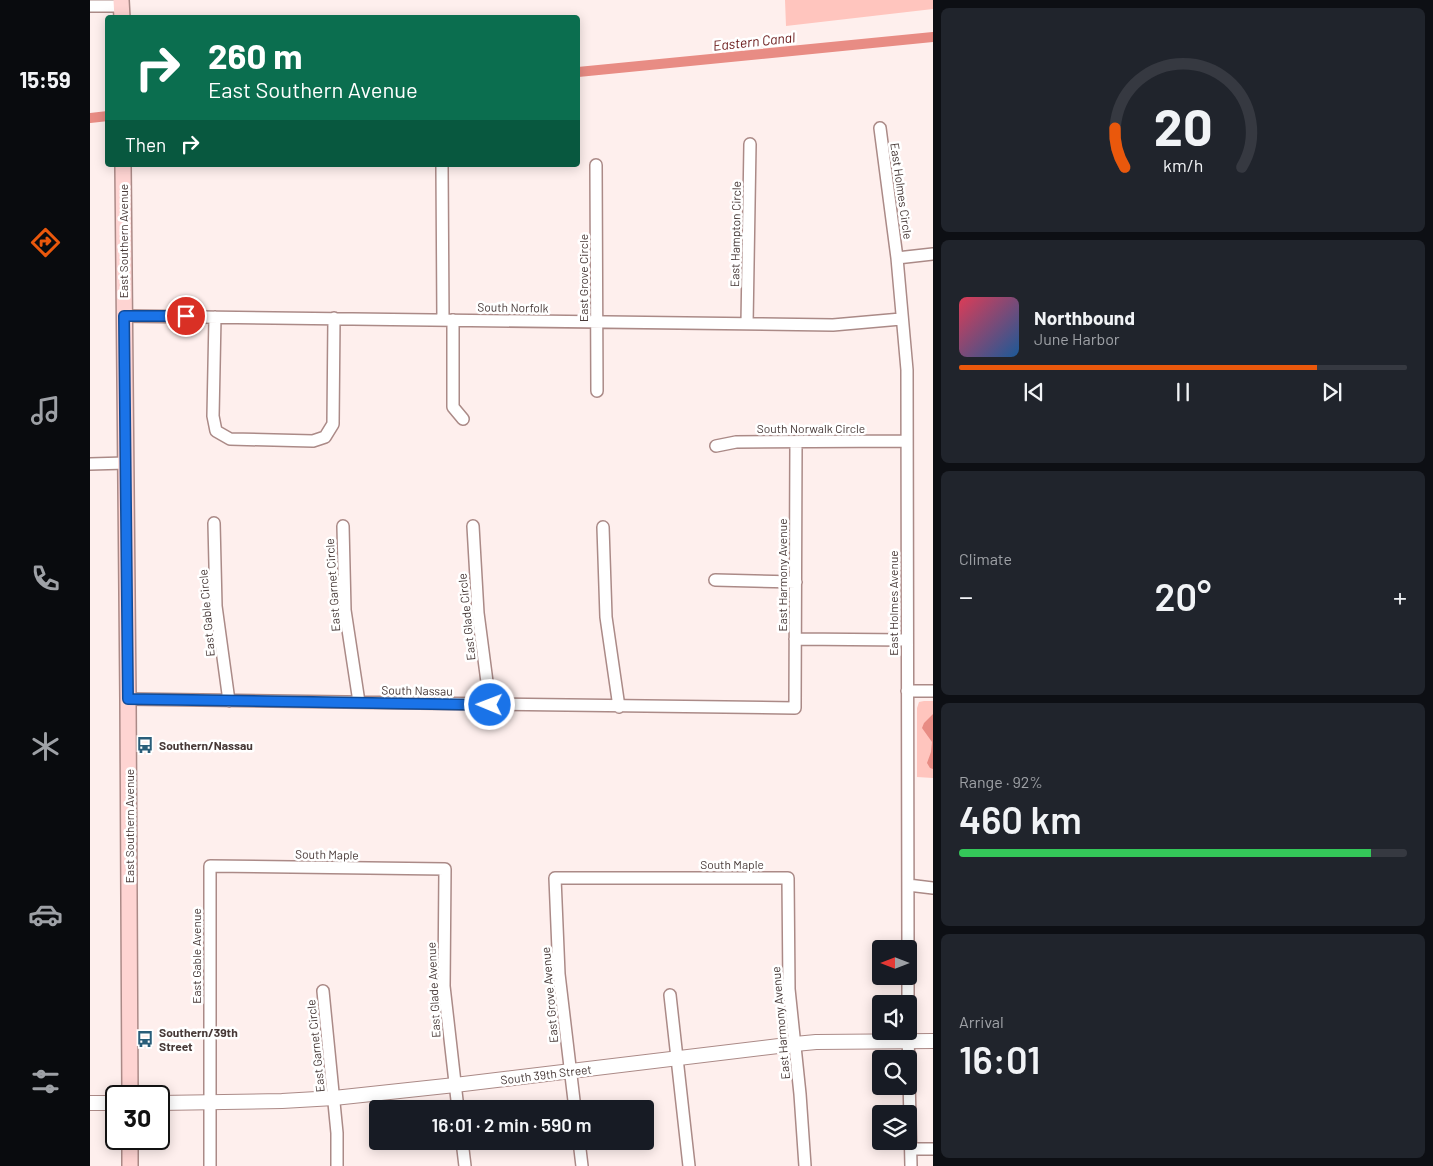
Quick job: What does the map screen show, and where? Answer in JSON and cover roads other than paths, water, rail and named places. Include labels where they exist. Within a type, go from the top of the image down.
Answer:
[{"type":"main road","name":"East Southern Avenue","points":[[123,167],[130,1085]]},
{"type":"main road","points":[[130,1150],[130,1166]]},
{"type":"street","points":[[90,6],[122,8]]},
{"type":"street","name":"East Holmes Circle","points":[[880,128],[897,258]]},
{"type":"street","name":"East Hampton Circle","points":[[747,324],[750,144]]},
{"type":"street","name":"East Grove Circle","points":[[596,165],[597,391]]},
{"type":"street","points":[[442,167],[453,407],[462,418]]},
{"type":"street","points":[[897,258],[933,254]]},
{"type":"street","name":"East Holmes Avenue","points":[[897,258],[907,370],[908,940]]},
{"type":"street","name":"South Norfolk","points":[[124,316],[833,325],[902,319]]},
{"type":"street","points":[[215,317],[213,416],[216,431],[230,439],[313,441],[326,437],[333,424],[334,318]]},
{"type":"street","name":"South Norwalk Circle","points":[[716,446],[736,442],[907,441]]},
{"type":"street","name":"East Harmony Avenue","points":[[796,442],[796,708]]},
{"type":"street","points":[[90,464],[126,463]]},
{"type":"street","name":"East Gable Circle","points":[[214,523],[216,606],[229,701]]},
{"type":"street","name":"East Garnet Circle","points":[[342,526],[345,610],[359,702]]},
{"type":"street","name":"East Glade Circle","points":[[473,526],[478,613],[490,705]]},
{"type":"street","points":[[603,527],[606,617],[620,707]]},
{"type":"street","points":[[715,580],[796,582]]},
{"type":"street","points":[[795,639],[907,640]]},
{"type":"street","points":[[907,691],[933,691]]},
{"type":"street","name":"South Nassau","points":[[128,699],[796,708]]},
{"type":"street","name":"South Maple","points":[[210,866],[445,869]]},
{"type":"street","name":"East Gable Avenue","points":[[210,866],[210,1166]]},
{"type":"street","name":"East Glade Avenue","points":[[445,869],[444,986],[457,1100]]},
{"type":"street","name":"South Maple","points":[[555,878],[788,878]]},
{"type":"street","name":"East Grove Avenue","points":[[555,878],[559,974],[574,1100]]},
{"type":"street","name":"East Harmony Avenue","points":[[788,878],[788,970],[805,1166]]},
{"type":"street","points":[[908,885],[933,888]]},
{"type":"street","name":"East Garnet Circle","points":[[323,991],[338,1133],[337,1166]]},
{"type":"street","points":[[670,995],[689,1166]]},
{"type":"street","name":"South 39th Street","points":[[170,1103],[334,1098],[795,1044],[872,1038]]},
{"type":"street","name":"South 39th Street","points":[[917,1038],[933,1041]]},
{"type":"street","points":[[908,1040],[910,1105]]},
{"type":"street","points":[[90,1103],[105,1103]]},
{"type":"street","points":[[917,1149],[933,1149]]},
{"type":"street","points":[[463,1150],[465,1166]]},
{"type":"street","points":[[580,1150],[582,1166]]},
{"type":"street","points":[[911,1150],[911,1166]]},
{"type":"waterway","name":"Eastern Canal","points":[[580,72],[933,37]]},
{"type":"waterway","name":"Eastern Canal","points":[[90,118],[105,116]]},
{"type":"place","name":"Southern/Nassau","points":[[145,745]]},
{"type":"place","name":"Southern/39th Street","points":[[145,1039]]}]
